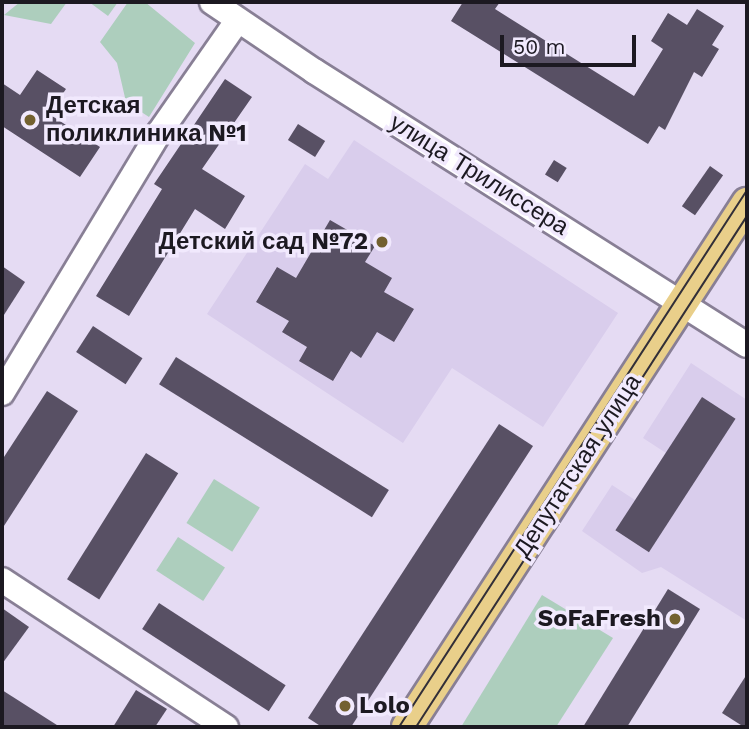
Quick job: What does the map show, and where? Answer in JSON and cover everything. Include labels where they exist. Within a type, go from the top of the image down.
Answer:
[{"type":"main road","name":"Депутатская улица","points":[[407,727],[747,203]]},
{"type":"street","name":"улица Трилиссера","points":[[212,2],[237,21],[747,345]]},
{"type":"street","points":[[2,393],[159,133],[237,21]]},
{"type":"street","points":[[2,580],[226,727]]},
{"type":"shaded area","name":"Детский сад №72","points":[[354,140],[618,313],[543,427],[452,368],[403,443],[207,314],[305,164],[328,179]]},
{"type":"shaded area","points":[[691,363],[747,400],[747,621],[661,567],[642,573],[582,531],[612,485],[635,500],[666,453],[643,438]]},
{"type":"green space","points":[[20,2],[67,2],[51,24],[4,15]]},
{"type":"green space","points":[[89,2],[118,2],[108,16]]},
{"type":"green space","points":[[128,2],[145,2],[195,43],[149,117],[126,102],[117,63],[100,42]]},
{"type":"green space","points":[[214,479],[260,508],[232,552],[186,523]]},
{"type":"green space","points":[[178,537],[225,567],[203,601],[156,571]]},
{"type":"green space","points":[[542,595],[613,638],[556,727],[461,727]]},
{"type":"building","points":[[463,2],[500,2],[495,9],[634,96],[663,49],[651,41],[668,13],[687,25],[697,9],[724,26],[712,45],[719,49],[702,77],[694,72],[665,130],[659,126],[648,144],[451,21]]},
{"type":"building","name":"Детская поликлиника №1","points":[[37,70],[66,89],[49,114],[100,147],[80,177],[2,126],[2,83],[20,95]]},
{"type":"building","points":[[225,79],[252,97],[202,169],[245,196],[225,229],[195,209],[129,316],[96,296],[162,189],[154,184]]},
{"type":"building","points":[[298,124],[325,141],[315,157],[288,140]]},
{"type":"building","points":[[554,160],[567,168],[558,182],[545,174]]},
{"type":"building","points":[[710,166],[723,175],[695,215],[682,206]]},
{"type":"building","points":[[330,220],[375,246],[365,262],[392,278],[384,292],[414,309],[394,342],[377,332],[361,358],[351,351],[333,381],[299,361],[307,347],[282,332],[289,321],[256,302],[277,267],[296,278]]},
{"type":"building","points":[[2,266],[25,282],[2,318]]},
{"type":"building","points":[[93,326],[142,358],[126,384],[76,352]]},
{"type":"building","points":[[176,357],[389,490],[372,517],[159,384]]},
{"type":"building","points":[[47,391],[78,411],[2,529],[2,460]]},
{"type":"building","points":[[702,397],[736,419],[649,552],[615,530]]},
{"type":"building","points":[[499,424],[533,446],[351,727],[322,727],[308,718]]},
{"type":"building","points":[[146,453],[178,473],[99,599],[67,579]]},
{"type":"building","points":[[668,589],[700,609],[627,727],[583,727]]},
{"type":"building","points":[[159,603],[286,685],[269,711],[142,629]]},
{"type":"building","points":[[2,608],[29,627],[2,664]]},
{"type":"building","points":[[747,674],[747,727],[744,727],[722,713]]},
{"type":"building","points":[[2,690],[60,727],[2,727]]},
{"type":"building","points":[[136,690],[167,709],[155,727],[113,727]]},
{"type":"tram line","points":[[399,727],[747,190]]},
{"type":"tram line","points":[[416,727],[747,216]]},
{"type":"place","name":"Детская поликлиника №1","points":[[30,120]]},
{"type":"place","name":"Детский сад №72","points":[[382,242]]},
{"type":"place","name":"SoFaFresh","points":[[675,619]]},
{"type":"place","name":"Lolo","points":[[345,706]]}]
